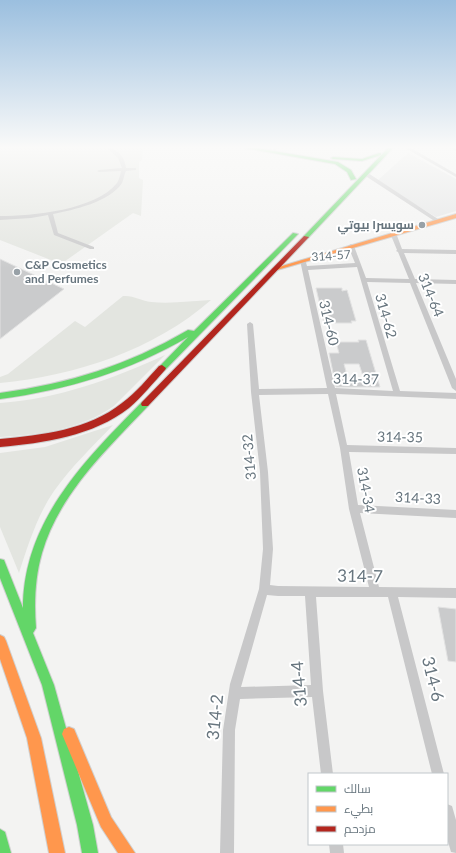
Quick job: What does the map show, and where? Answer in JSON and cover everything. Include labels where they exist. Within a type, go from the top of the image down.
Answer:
[{"type":"main road","points":[[315,213],[343,188]]},
{"type":"main road","points":[[32,644],[29,587],[39,545],[57,505],[95,456],[353,188]]},
{"type":"main road","points":[[275,268],[304,264],[351,246],[456,216]]},
{"type":"main road","points":[[0,443],[54,435],[90,424],[111,415],[133,399],[299,230]]},
{"type":"main road","points":[[293,249],[304,264]]},
{"type":"main road","points":[[235,296],[245,299]]},
{"type":"main road","points":[[0,396],[40,391],[72,384],[130,365],[176,342],[221,309]]},
{"type":"main road","points":[[0,564],[48,685],[106,822],[127,853]]},
{"type":"main road","points":[[0,641],[34,738],[57,853]]},
{"type":"main road","points":[[48,685],[85,825],[90,853]]},
{"type":"main road","points":[[0,837],[3,853]]},
{"type":"street","points":[[0,218],[50,214],[71,209],[102,196],[111,188]]},
{"type":"street","points":[[387,188],[438,221]]},
{"type":"street","points":[[50,214],[56,234],[92,248]]},
{"type":"street","name":"314-64","points":[[393,234],[456,388]]},
{"type":"street","name":"314-62","points":[[351,246],[364,280],[397,393]]},
{"type":"street","points":[[399,251],[456,252]]},
{"type":"street","name":"314-57","points":[[304,264],[359,265]]},
{"type":"street","name":"314-60","points":[[304,264],[332,392]]},
{"type":"street","points":[[364,280],[456,282]]},
{"type":"street","name":"314-32","points":[[250,324],[255,392],[264,465],[268,549],[264,589]]},
{"type":"street","name":"314-37","points":[[255,392],[397,393],[456,396]]},
{"type":"street","name":"314-34","points":[[332,392],[344,448],[354,509],[375,592]]},
{"type":"street","name":"314-35","points":[[344,448],[456,451]]},
{"type":"street","name":"314-33","points":[[354,509],[456,514]]},
{"type":"street","name":"314-7","points":[[264,589],[278,591],[456,594]]},
{"type":"street","name":"314-2","points":[[227,853],[229,730],[235,693],[249,637],[264,589]]},
{"type":"street","name":"314-4","points":[[310,591],[317,691],[327,773]]},
{"type":"street","name":"314-6","points":[[392,592],[438,773]]},
{"type":"street","points":[[235,693],[317,691]]},
{"type":"street","points":[[448,815],[456,847]]},
{"type":"shaded area","points":[[0,188],[143,188],[141,216],[133,213],[61,264],[0,240]]},
{"type":"shaded area","points":[[388,188],[456,188],[456,211],[436,217]]},
{"type":"shaded area","points":[[123,296],[130,296],[159,303],[211,300],[189,318],[165,333],[112,358],[57,374],[0,383],[0,377],[8,374],[75,321],[85,327]]},
{"type":"shaded area","points":[[165,355],[114,406],[101,414],[74,425],[59,429],[29,435],[0,437],[0,403],[21,401],[64,392],[105,380]]},
{"type":"shaded area","points":[[113,425],[75,465],[54,491],[38,521],[19,573],[0,527],[0,453],[45,447]]},
{"type":"building","points":[[0,259],[64,289],[0,339]]},
{"type":"building","points":[[316,288],[342,288],[342,291],[347,290],[356,321],[351,321],[352,323],[324,323]]},
{"type":"building","points":[[358,340],[366,340],[380,387],[336,387],[329,353],[339,353],[336,342],[359,342]],"holes":[[[344,364],[359,364],[364,379],[348,379]]]},
{"type":"building","points":[[438,607],[456,609],[456,662],[448,661]]},
{"type":"traffic: fast","points":[[306,237],[353,188]]},
{"type":"traffic: fast","points":[[162,368],[295,234]]},
{"type":"traffic: fast","points":[[0,396],[51,388],[99,375],[146,356],[191,332]]},
{"type":"traffic: fast","points":[[30,628],[30,585],[37,553],[46,528],[58,505],[73,483],[108,442],[145,404]]},
{"type":"traffic: fast","points":[[0,564],[48,685],[85,825],[90,853]]},
{"type":"traffic: fast","points":[[0,837],[3,853]]},
{"type":"traffic: slow","points":[[275,269],[456,216]]},
{"type":"traffic: slow","points":[[0,641],[34,738],[57,853]]},
{"type":"traffic: slow","points":[[69,734],[106,822],[127,853]]},
{"type":"traffic: jam","points":[[145,404],[306,237]]},
{"type":"traffic: jam","points":[[0,443],[49,437],[83,428],[98,422],[113,415],[130,402],[162,368]]},
{"type":"place","name":"سويسرا بيوتي","points":[[422,225]]},
{"type":"place","name":"C&P Cosmetics and Perfumes","points":[[17,272]]}]
